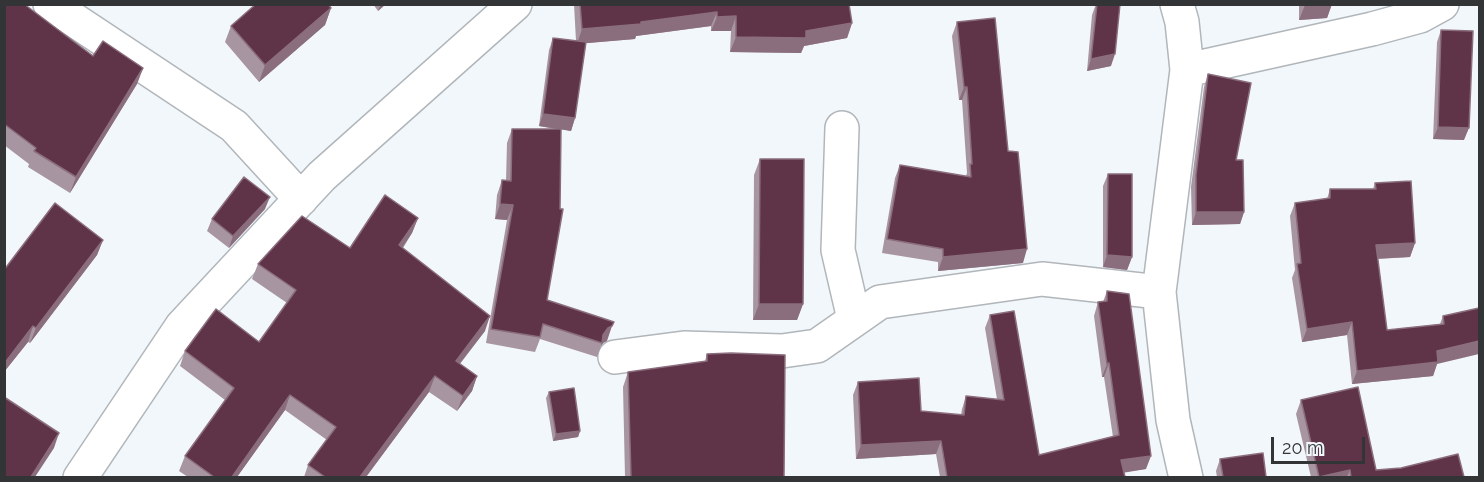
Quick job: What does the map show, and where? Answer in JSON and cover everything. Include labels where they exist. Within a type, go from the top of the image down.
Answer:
[{"type":"street","points":[[50,4],[234,126],[301,199]]},
{"type":"street","points":[[80,477],[182,326],[322,176],[515,4]]},
{"type":"street","points":[[1177,4],[1182,22],[1187,70],[1159,292],[1173,420],[1186,477]]},
{"type":"street","points":[[1187,70],[1372,29],[1420,16],[1442,4]]},
{"type":"street","points":[[842,128],[838,250],[854,319]]},
{"type":"street","points":[[615,357],[684,348],[782,351],[817,346],[880,302],[1042,279],[1159,292]]},
{"type":"building","points":[[4,4],[24,4],[93,56],[103,41],[143,68],[76,177],[34,151],[36,148],[4,124]]},
{"type":"building","points":[[256,4],[328,4],[331,8],[265,65],[231,26]]},
{"type":"building","points":[[580,4],[849,4],[852,23],[806,31],[806,38],[736,37],[736,16],[717,17],[717,12],[641,22],[641,24],[582,29]]},
{"type":"building","points":[[1097,4],[1120,4],[1115,54],[1091,59]]},
{"type":"building","points":[[995,18],[1008,151],[1018,152],[1027,249],[943,257],[943,249],[887,239],[900,165],[971,177],[967,87],[964,87],[957,22]]},
{"type":"building","points":[[1441,30],[1473,31],[1469,128],[1438,127]]},
{"type":"building","points":[[553,38],[586,42],[575,118],[543,114]]},
{"type":"building","points":[[1208,74],[1251,83],[1236,160],[1243,160],[1244,212],[1196,212],[1196,175]]},
{"type":"building","points":[[512,129],[561,129],[560,209],[563,209],[547,300],[614,322],[603,335],[602,343],[543,324],[540,337],[491,329],[513,205],[500,204],[502,180],[511,181]]},
{"type":"building","points":[[760,159],[804,159],[803,304],[759,304]]},
{"type":"building","points":[[1108,174],[1132,174],[1132,257],[1107,255]]},
{"type":"building","points":[[244,177],[270,197],[233,236],[212,219]]},
{"type":"building","points":[[1411,181],[1415,243],[1376,245],[1387,330],[1444,324],[1443,316],[1479,308],[1479,341],[1437,351],[1438,362],[1357,371],[1352,322],[1307,329],[1297,264],[1301,263],[1295,203],[1330,198],[1330,189],[1376,189],[1375,183]]},
{"type":"building","points":[[385,195],[418,218],[399,245],[490,316],[456,361],[477,376],[463,396],[435,376],[360,477],[325,477],[308,465],[336,427],[290,395],[232,477],[214,477],[185,456],[234,388],[185,351],[216,309],[259,342],[296,290],[258,264],[302,216],[350,248]]},
{"type":"building","points":[[55,203],[103,240],[36,328],[33,326],[4,364],[4,270]]},
{"type":"building","points":[[1107,291],[1129,294],[1151,456],[1121,460],[1125,477],[947,477],[941,441],[861,445],[858,382],[919,378],[921,411],[964,415],[966,396],[1004,400],[990,315],[1014,311],[1039,455],[1119,435],[1098,302],[1107,301]]},
{"type":"building","points":[[707,354],[785,355],[784,477],[631,477],[628,372],[707,361]]},
{"type":"building","points":[[1358,387],[1376,470],[1401,468],[1458,454],[1464,477],[1351,477],[1350,470],[1319,477],[1301,400]]},
{"type":"building","points":[[574,388],[580,431],[556,434],[549,392]]},
{"type":"building","points":[[4,397],[59,433],[31,477],[4,477]]},
{"type":"building","points":[[1263,453],[1266,477],[1223,477],[1220,459]]}]
